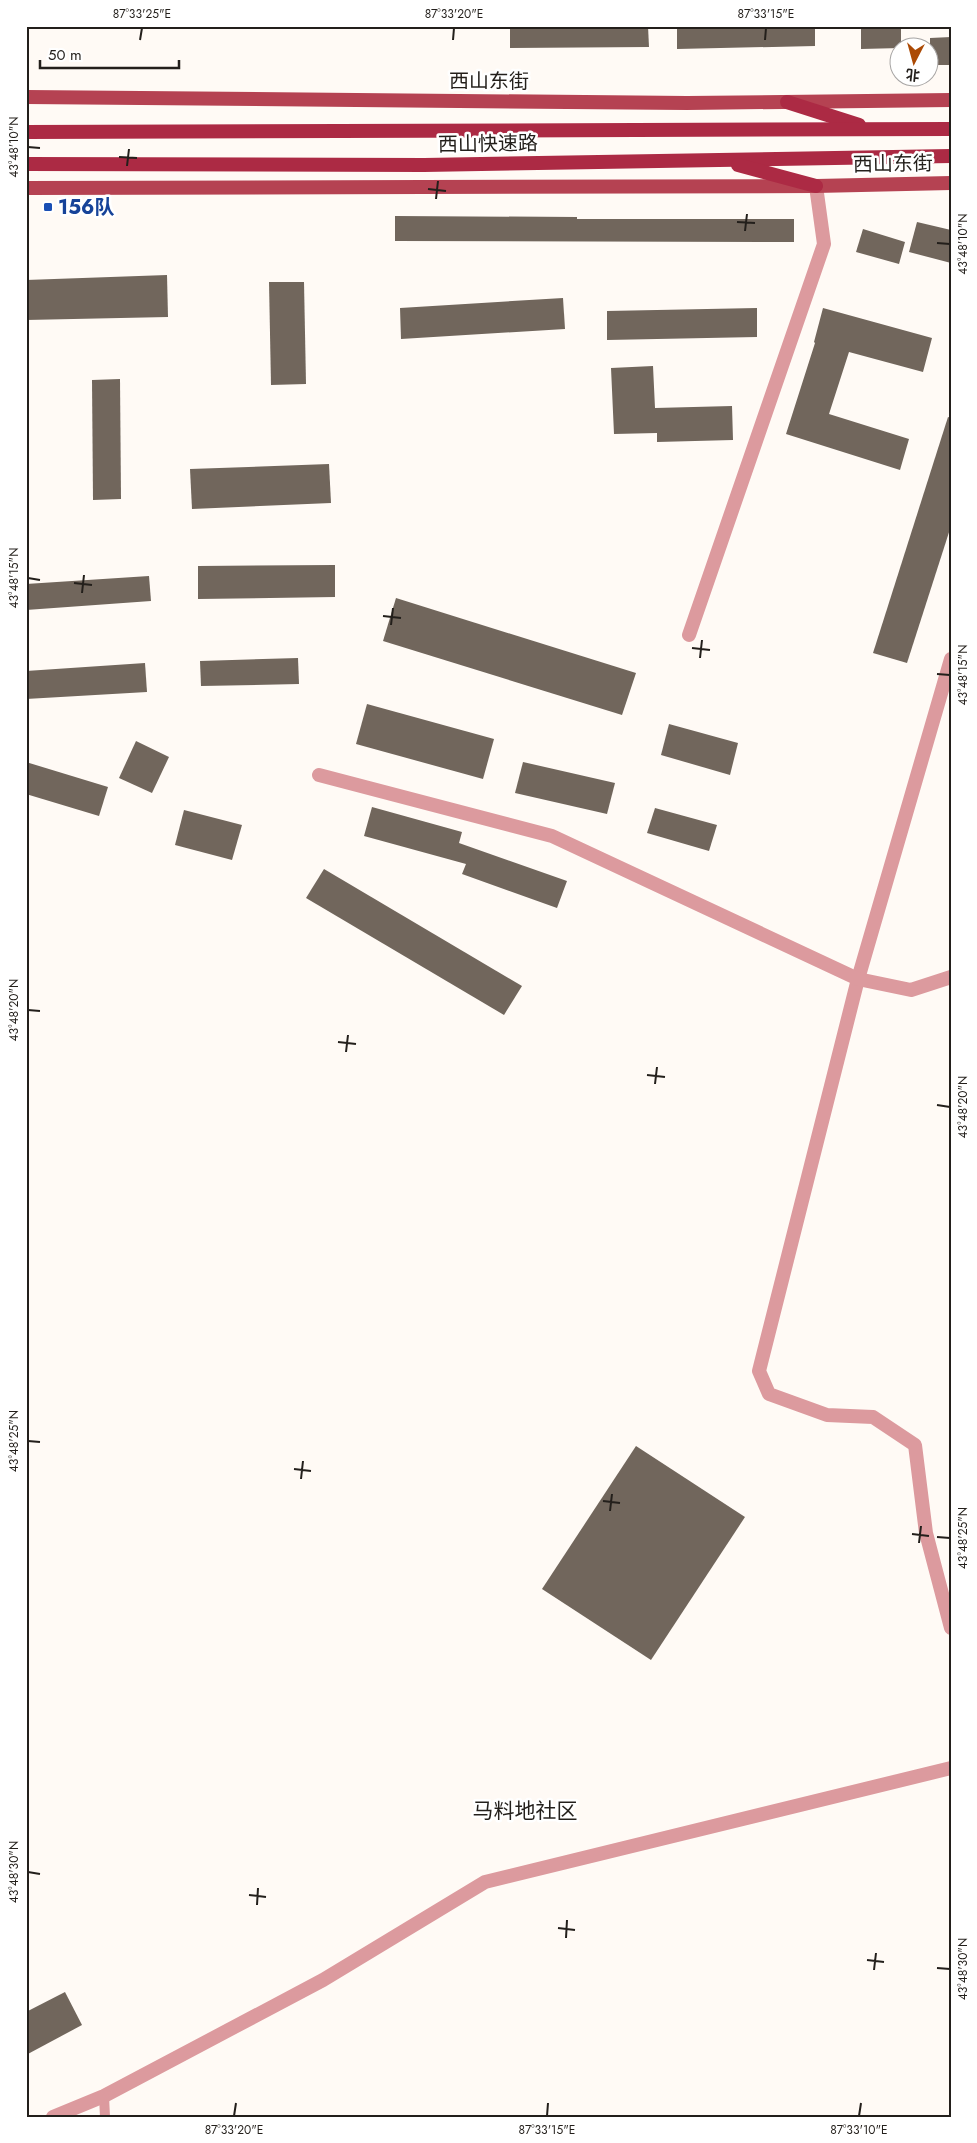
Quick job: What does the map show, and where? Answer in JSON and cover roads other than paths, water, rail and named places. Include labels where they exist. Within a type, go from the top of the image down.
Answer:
[{"type":"highway","points":[[787,102],[872,129]]},
{"type":"highway","name":"西山快速路","points":[[26,132],[951,129]]},
{"type":"highway","name":"西山快速路","points":[[26,164],[405,165],[951,156]]},
{"type":"highway","points":[[720,161],[816,186]]},
{"type":"main road","name":"西山东街","points":[[26,97],[787,102],[951,100]]},
{"type":"main road","name":"西山东街","points":[[26,188],[816,186],[951,183]]},
{"type":"street","points":[[689,635],[824,244],[816,186]]},
{"type":"street","points":[[951,659],[858,979],[759,1371],[769,1394],[827,1416],[873,1417],[915,1445],[926,1533],[951,1628]]},
{"type":"street","points":[[320,775],[552,836],[858,979],[911,990],[951,977]]},
{"type":"street","points":[[53,2117],[104,2096],[323,1980],[485,1882],[951,1768]]},
{"type":"lane","points":[[104,2096],[105,2117]]},
{"type":"place","name":"156队","points":[[48,207]]},
{"type":"district","name":"马料地社区","points":[[525,1811]]}]
